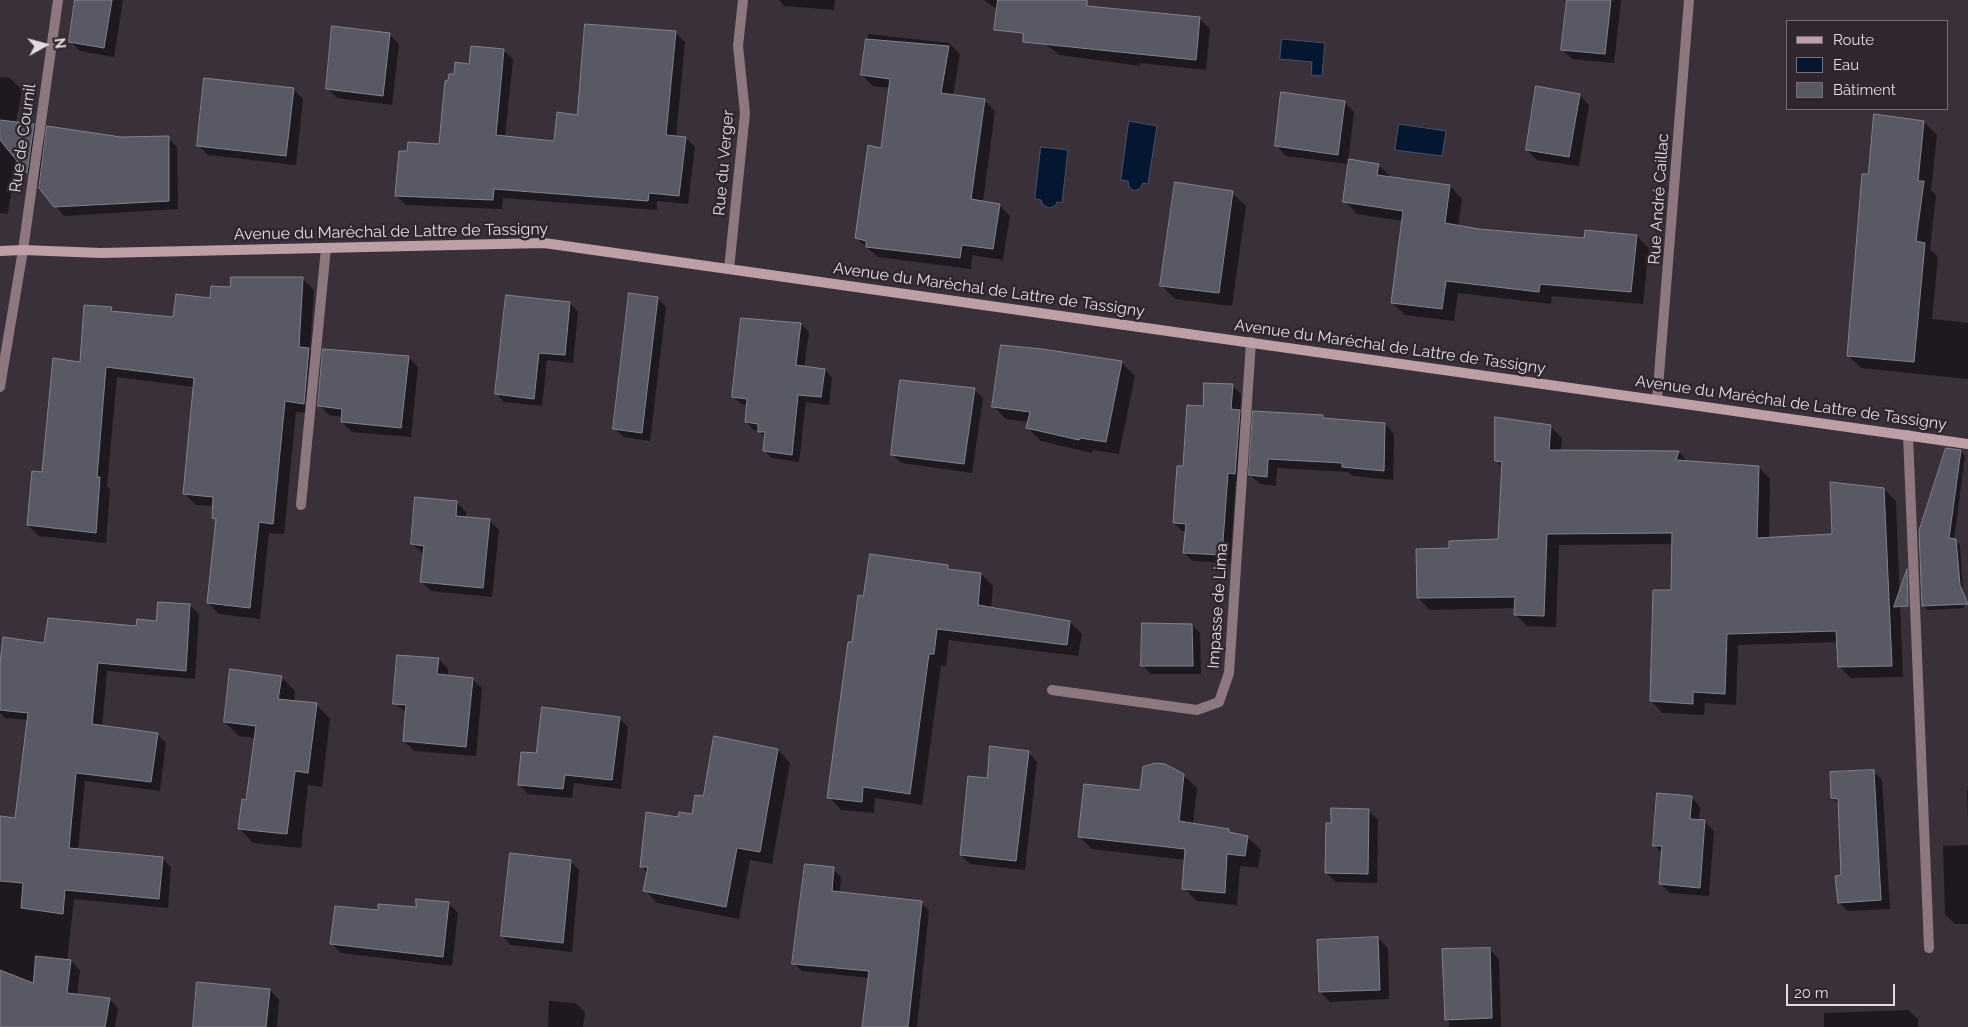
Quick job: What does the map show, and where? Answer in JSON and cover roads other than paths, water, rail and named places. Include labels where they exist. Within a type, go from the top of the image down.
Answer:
[{"type":"main road","name":"Avenue du Maréchal de Lattre de Tassigny","points":[[0,251],[101,253],[544,243],[1968,444]]},
{"type":"street","name":"Rue de Cournil","points":[[0,387],[23,250],[58,0]]},
{"type":"street","name":"Rue du Verger","points":[[729,270],[745,113],[738,46],[743,0]]},
{"type":"street","name":"Rue André Caillac","points":[[1657,400],[1689,0]]},
{"type":"street","points":[[301,505],[326,248]]},
{"type":"street","name":"Impasse de Lima","points":[[1052,690],[1197,710],[1219,702],[1229,673],[1251,342]]},
{"type":"street","points":[[1908,435],[1929,948]]},
{"type":"water","points":[[1282,39],[1325,43],[1322,76],[1311,75],[1312,62],[1280,59]]},
{"type":"water","points":[[1129,121],[1157,126],[1148,184],[1143,183],[1140,189],[1134,191],[1129,187],[1128,181],[1121,180]]},
{"type":"water","points":[[1399,124],[1446,131],[1442,156],[1395,150]]},
{"type":"water","points":[[1041,147],[1068,150],[1062,203],[1057,202],[1055,206],[1049,208],[1043,205],[1041,200],[1035,199]]}]
